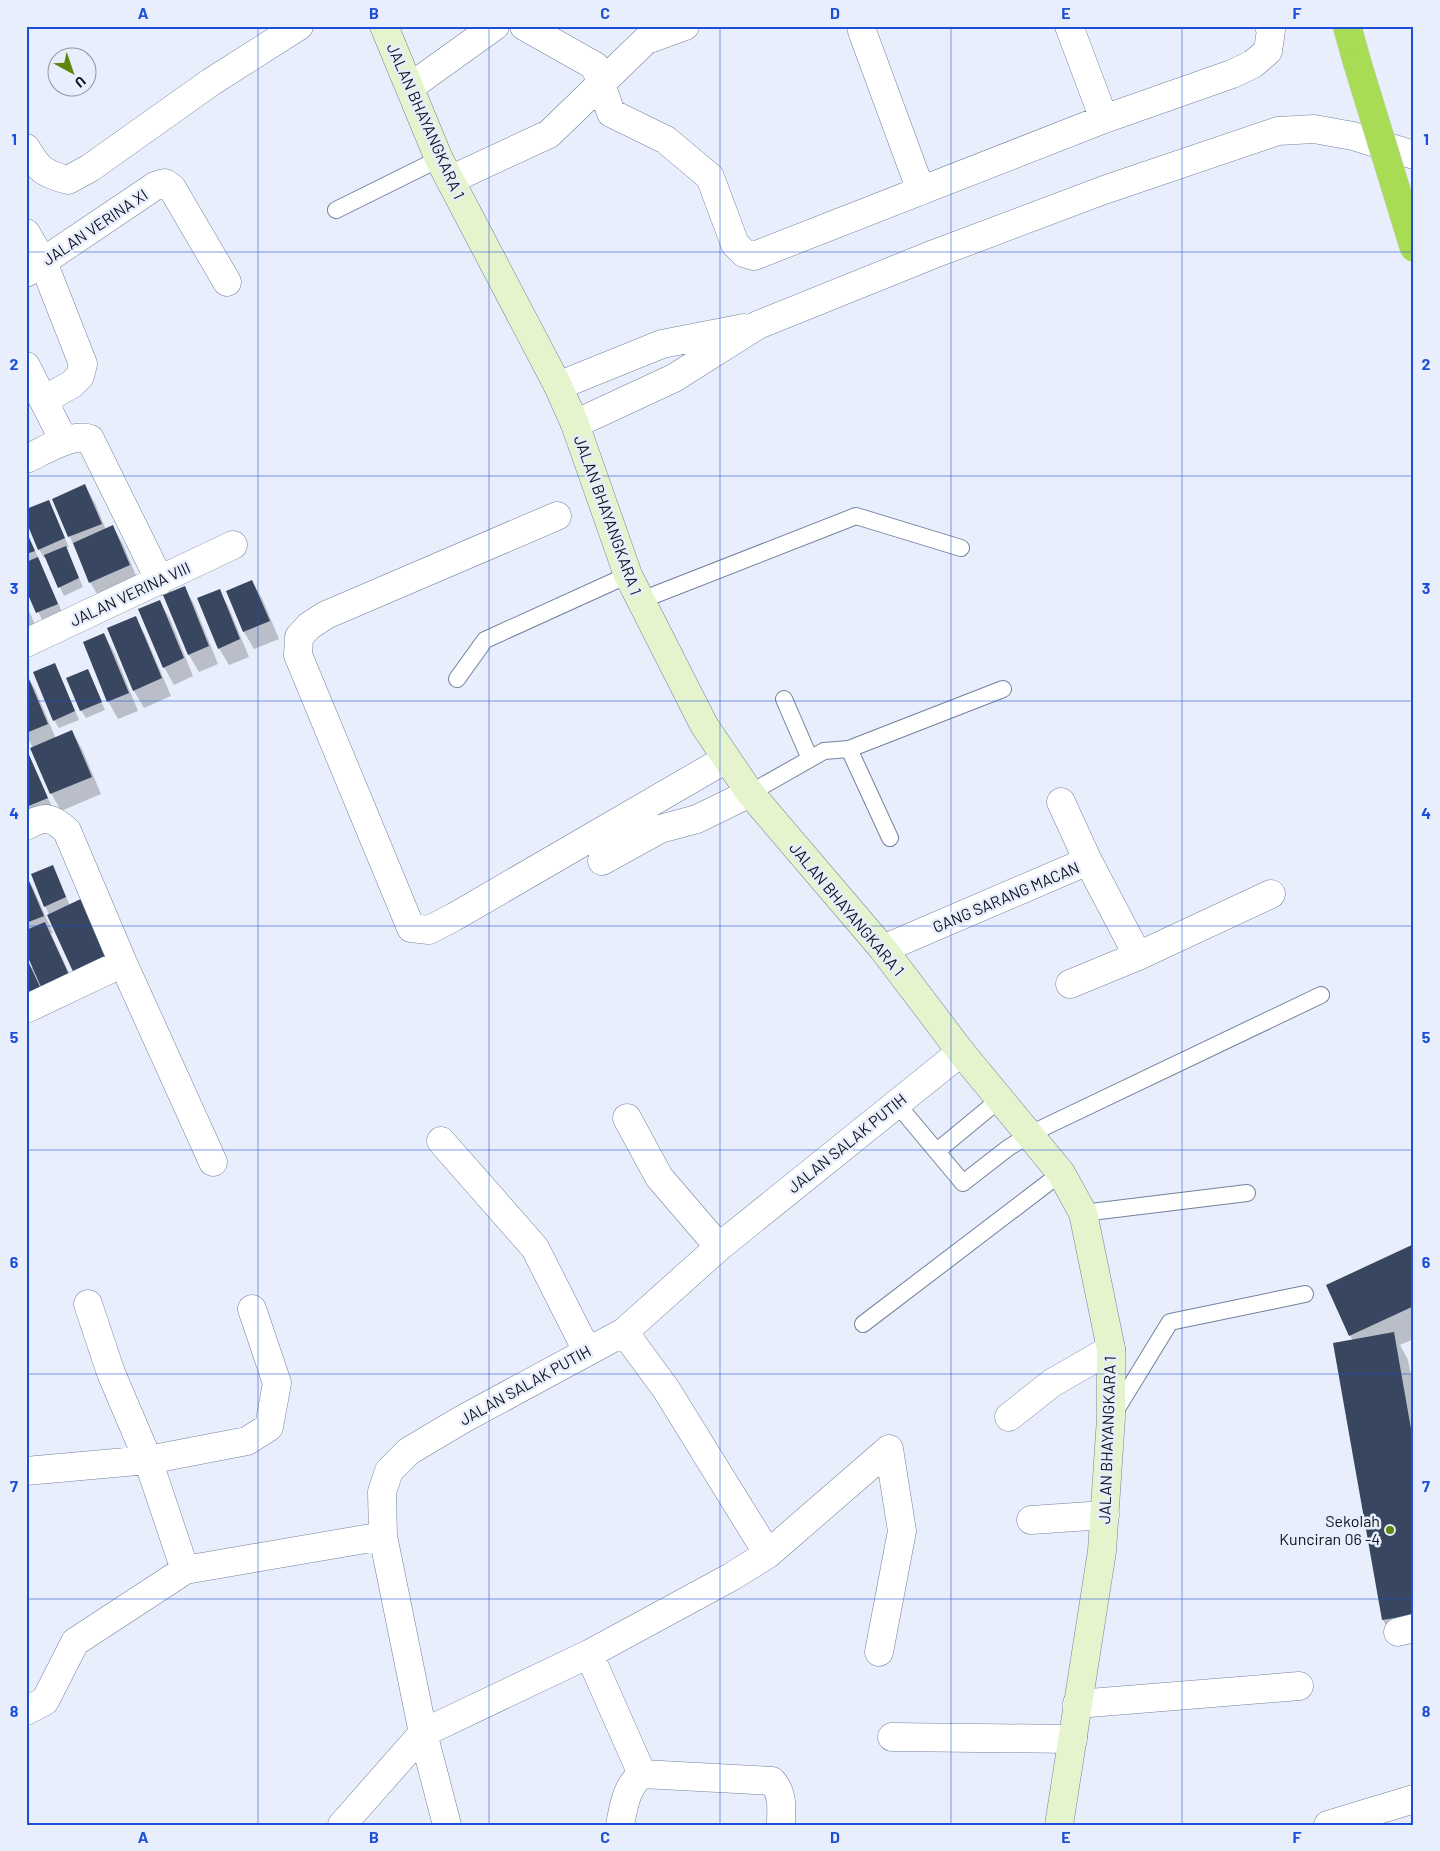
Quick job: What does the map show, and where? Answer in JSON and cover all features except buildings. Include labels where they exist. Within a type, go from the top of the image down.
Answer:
[{"type":"highway","points":[[1347,26],[1414,248]]},
{"type":"street","points":[[26,148],[34,162],[49,176],[68,180],[90,168],[211,82],[299,26]]},
{"type":"street","name":"JALAN BHAYANGKARA 1","points":[[384,26],[445,169],[558,386],[575,424],[628,575],[704,725],[750,793],[883,949],[961,1052],[1061,1172],[1083,1213],[1110,1349],[1111,1418],[1102,1551],[1059,1825]]},
{"type":"street","points":[[410,86],[495,26]]},
{"type":"street","points":[[524,26],[596,66],[611,114],[666,140],[710,177],[735,244],[744,253],[754,256],[1104,119],[1232,74],[1253,64],[1268,51],[1271,30],[1269,26]]},
{"type":"street","points":[[445,169],[549,134],[646,40],[685,26]]},
{"type":"street","points":[[1069,26],[1104,119]]},
{"type":"street","points":[[862,31],[921,190]]},
{"type":"street","points":[[575,424],[674,378],[758,325],[934,254],[1104,190],[1278,131],[1314,130],[1353,136],[1414,155]]},
{"type":"street","name":"JALAN VERINA XI","points":[[34,268],[155,186],[165,183],[172,188],[227,282]]},
{"type":"street","points":[[26,233],[34,268],[83,364],[80,376],[72,384],[44,400]]},
{"type":"street","points":[[558,386],[662,344],[758,325]]},
{"type":"street","points":[[26,366],[44,400],[76,440]]},
{"type":"street","points":[[26,459],[76,440],[91,441],[160,581]]},
{"type":"street","points":[[557,516],[326,615],[309,626],[299,637],[298,655],[411,928],[429,930],[454,917],[726,760]]},
{"type":"street","name":"JALAN VERINA VIII","points":[[26,643],[233,545]]},
{"type":"street","points":[[602,861],[660,829],[697,819],[750,793]]},
{"type":"street","points":[[1061,802],[1088,862]]},
{"type":"street","points":[[26,826],[41,819],[56,820],[67,831],[123,963],[213,1162]]},
{"type":"street","name":"GANG SARANG MACAN","points":[[883,949],[1088,862],[1138,956]]},
{"type":"street","points":[[1070,984],[1138,956],[1271,894]]},
{"type":"street","points":[[26,1009],[123,963]]},
{"type":"street","name":"JALAN SALAK PUTIH","points":[[447,1825],[423,1733],[383,1536],[382,1492],[389,1471],[409,1450],[463,1418],[624,1332],[718,1248],[961,1052]]},
{"type":"street","points":[[628,1118],[659,1176],[718,1248]]},
{"type":"street","points":[[441,1141],[534,1248],[587,1351]]},
{"type":"street","points":[[88,1304],[111,1373],[148,1460],[185,1570]]},
{"type":"street","points":[[26,1471],[148,1460],[247,1441],[269,1427],[277,1383],[252,1309]]},
{"type":"street","points":[[624,1332],[666,1389],[768,1554]]},
{"type":"street","points":[[1009,1416],[1052,1383],[1110,1349]]},
{"type":"street","points":[[342,1825],[423,1733],[589,1654],[730,1577],[768,1554],[889,1449],[902,1531],[879,1652]]},
{"type":"street","points":[[1031,1520],[1105,1516]]},
{"type":"street","points":[[26,1711],[45,1701],[76,1642],[185,1570],[383,1536]]},
{"type":"street","points":[[589,1654],[642,1774]]},
{"type":"street","points":[[1077,1704],[1299,1686]]},
{"type":"street","points":[[892,1737],[1073,1740]]},
{"type":"street","points":[[620,1825],[625,1800],[636,1780],[642,1774],[772,1781],[782,1797],[781,1825]]},
{"type":"street","points":[[1328,1825],[1414,1799]]},
{"type":"lane","points":[[336,210],[445,169]]},
{"type":"lane","points":[[640,601],[856,516],[961,548]]},
{"type":"lane","points":[[457,679],[485,640],[628,575]]},
{"type":"lane","points":[[750,793],[824,751],[849,749],[1003,690]]},
{"type":"lane","points":[[784,699],[810,758]]},
{"type":"lane","points":[[849,749],[890,838]]},
{"type":"lane","points":[[897,1104],[963,1183],[1008,1148],[1030,1134],[1321,995]]},
{"type":"lane","points":[[937,1151],[1000,1099]]},
{"type":"lane","points":[[864,1324],[1061,1172]]},
{"type":"lane","points":[[1083,1213],[1247,1193]]},
{"type":"lane","points":[[1111,1418],[1170,1322],[1306,1294]]},
{"type":"place","name":"Sekolah Kunciran 06 -4","points":[[1390,1530]]}]
